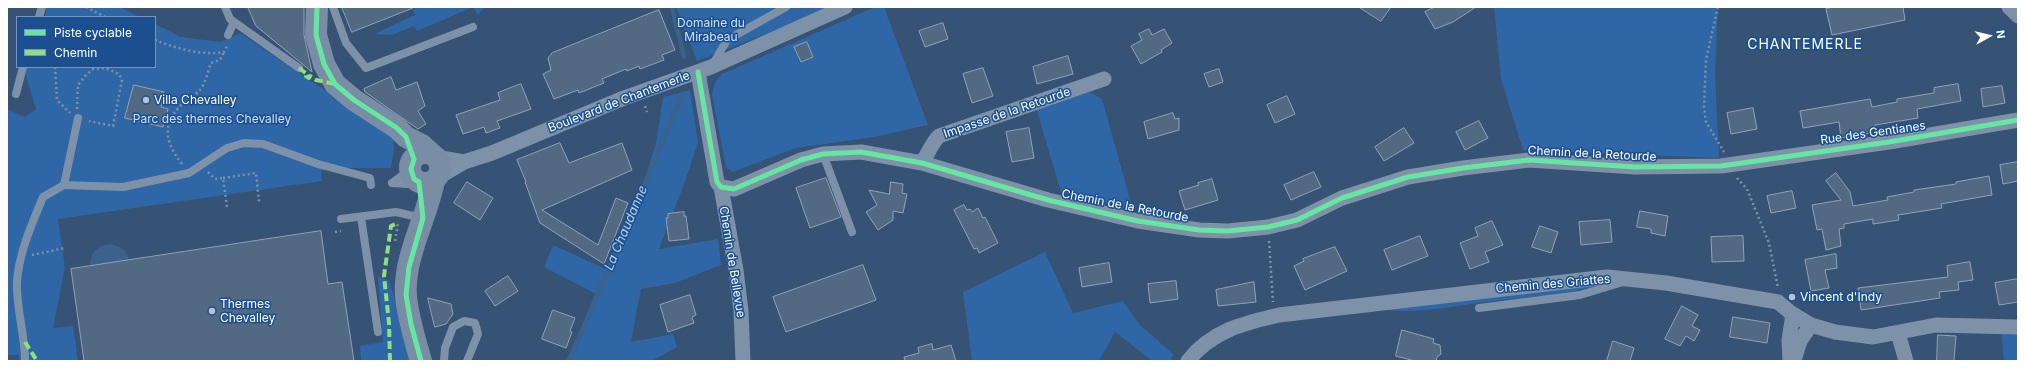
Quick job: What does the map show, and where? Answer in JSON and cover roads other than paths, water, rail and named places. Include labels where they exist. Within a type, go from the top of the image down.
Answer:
[{"type":"main road","points":[[317,7],[316,35],[324,64],[335,84],[354,100],[397,128],[406,137],[422,145],[426,169],[422,218],[409,267],[406,295],[411,324],[421,361]]},
{"type":"street","name":"Boulevard de Chantemerle","points":[[426,169],[464,162],[492,153],[624,98],[705,70],[845,7]]},
{"type":"street","points":[[2009,7],[2018,16]]},
{"type":"street","name":"Chemin de Bellevue","points":[[705,70],[729,184],[739,290],[743,361]]},
{"type":"street","name":"Impasse de la Retourde","points":[[928,160],[932,144],[938,136],[1104,79]]},
{"type":"street","name":"Rue des Gentianes","points":[[1731,164],[1890,142],[2018,120]]},
{"type":"street","name":"Chemin de la Retourde","points":[[729,184],[823,154],[861,152],[928,160],[1048,200],[1138,221],[1199,230],[1228,231],[1268,227],[1297,220],[1342,198],[1408,177],[1463,168],[1529,160],[1635,167],[1695,167],[1731,164]]},
{"type":"street","points":[[426,169],[464,162]]},
{"type":"street","name":"Chemin des Griattes","points":[[1188,361],[1196,350],[1219,335],[1245,323],[1274,317],[1607,277],[1666,284],[1778,302],[1793,314],[1812,324],[1835,332],[1873,337],[1936,325],[2018,327]]},
{"type":"street","points":[[1790,361],[1789,340],[1793,314]]},
{"type":"street","points":[[1794,361],[1800,341],[1812,324]]},
{"type":"street","points":[[1898,333],[1906,361]]},
{"type":"lane","points":[[224,7],[230,19],[299,68]]},
{"type":"lane","points":[[333,7],[346,43],[366,68],[473,27]]},
{"type":"lane","points":[[705,70],[727,40],[786,7]]},
{"type":"lane","points":[[228,35],[234,22]]},
{"type":"lane","points":[[16,94],[23,68]]},
{"type":"lane","points":[[64,185],[78,118]]},
{"type":"lane","points":[[25,361],[25,342],[17,282],[24,244],[43,197],[64,185],[123,187],[189,172],[227,148],[244,143],[264,144],[318,164],[370,178],[371,185]]},
{"type":"lane","points":[[823,154],[852,232]]},
{"type":"lane","points":[[341,219],[396,212],[422,218]]},
{"type":"lane","points":[[361,217],[378,332]]},
{"type":"lane","points":[[1479,308],[1580,295],[1632,280]]},
{"type":"lane","points":[[444,361],[445,348],[453,327],[464,321],[475,324],[478,334],[467,361]]},
{"type":"waterway","name":"La Chaudanne","points":[[672,7],[684,57]]},
{"type":"waterway","name":"La Chaudanne","points":[[569,361],[683,94]]},
{"type":"place","name":"Villa Chevalley","points":[[146,100]]},
{"type":"place","name":"Vincent d'Indy","points":[[1792,297]]},
{"type":"place","name":"Thermes Chevalley","points":[[212,311]]},
{"type":"district","name":"CHANTEMERLE","points":[[1805,45]]},
{"type":"park label","name":"Domaine du Mirabeau","points":[[711,30]]},
{"type":"park label","name":"Parc des thermes Chevalley","points":[[212,119]]}]
